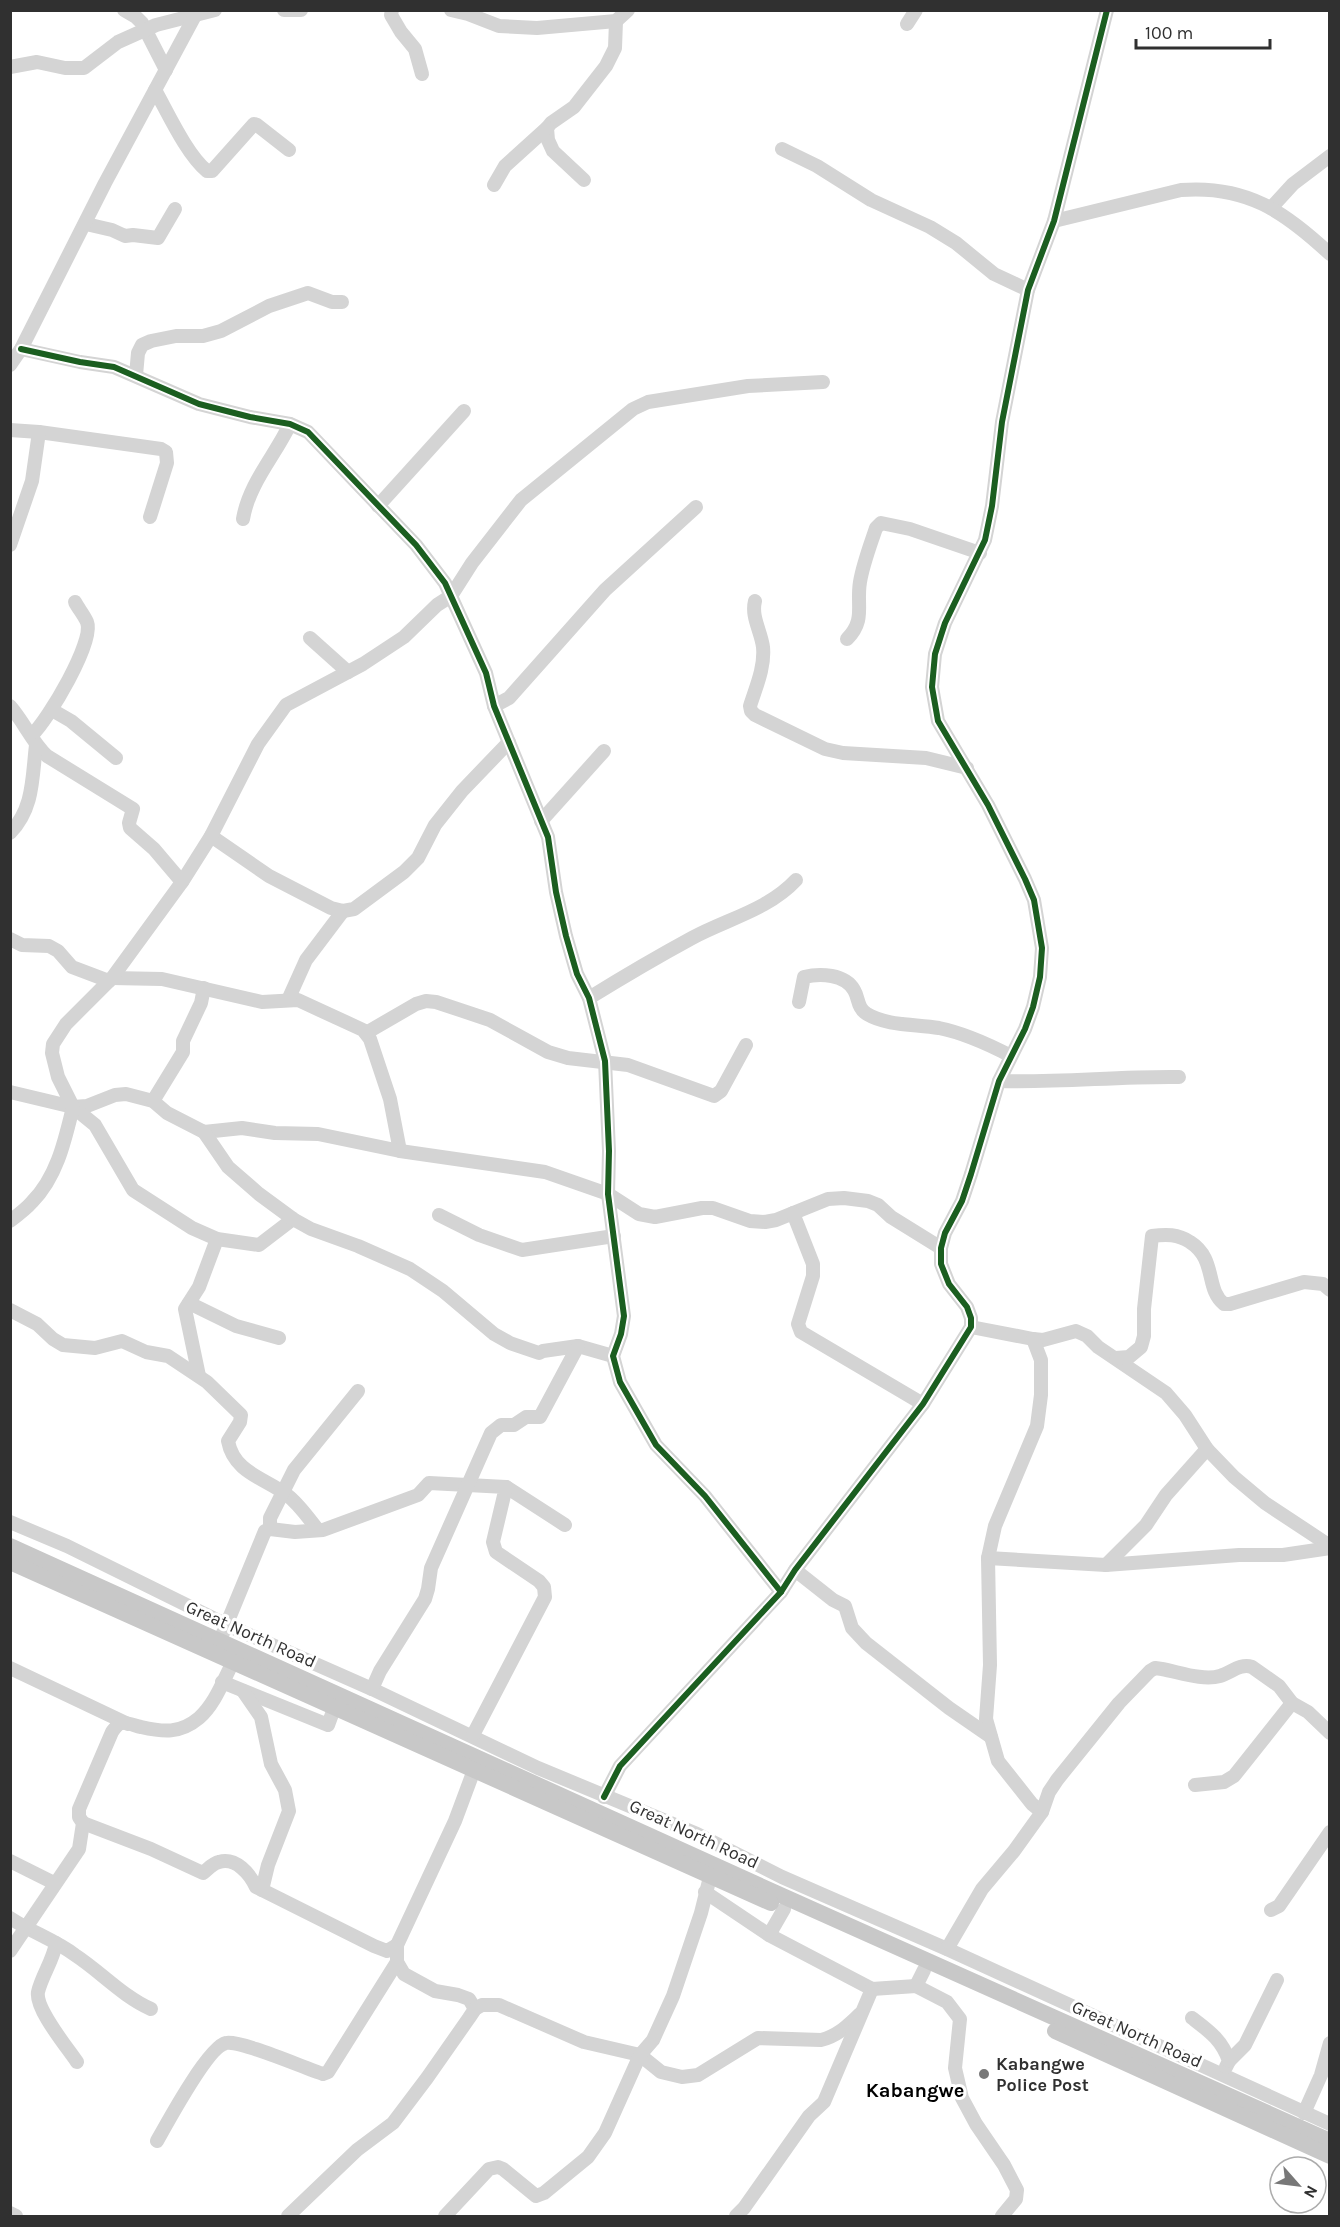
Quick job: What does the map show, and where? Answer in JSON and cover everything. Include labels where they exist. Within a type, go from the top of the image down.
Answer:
[{"type":"main road","name":"Great North Road","points":[[10,1546],[1329,2141]]},
{"type":"main road","name":"Great North Road","points":[[10,1562],[474,1770],[707,1884],[784,1909],[924,1970],[1329,2156]]},
{"type":"street","points":[[124,10],[136,16],[147,30],[166,70]]},
{"type":"street","points":[[10,68],[37,62],[65,68],[84,68],[113,45],[159,24],[215,10]]},
{"type":"street","points":[[284,10],[301,10]]},
{"type":"street","points":[[392,10],[391,15],[415,49],[422,74]]},
{"type":"street","points":[[451,10],[507,28],[568,27],[616,21],[628,10]]},
{"type":"street","points":[[907,24],[916,10]]},
{"type":"street","points":[[604,1797],[620,1766],[781,1592],[795,1570],[923,1404],[971,1327],[967,1307],[949,1284],[941,1264],[941,1248],[945,1233],[962,1201],[972,1174],[999,1081],[1034,1007],[1040,977],[1042,948],[1034,900],[1025,879],[967,768],[938,721],[932,687],[934,654],[945,623],[985,540],[992,506],[1002,422],[1028,290],[1054,220],[1107,10]]},
{"type":"street","points":[[11,365],[86,224],[105,183],[197,13]]},
{"type":"street","points":[[494,185],[506,166],[551,123],[574,107],[606,66],[615,48],[616,21]]},
{"type":"street","points":[[155,90],[191,153],[207,171],[212,171],[254,124],[288,150]]},
{"type":"street","points":[[548,128],[548,140],[553,151],[584,180]]},
{"type":"street","points":[[782,149],[817,166],[871,200],[930,227],[956,243],[994,274],[1028,290]]},
{"type":"street","points":[[1271,208],[1293,184],[1329,156]]},
{"type":"street","points":[[1054,220],[1139,199],[1201,188],[1242,195],[1271,208],[1298,227],[1329,254]]},
{"type":"street","points":[[86,224],[112,230],[125,236],[158,238],[175,208]]},
{"type":"street","points":[[136,375],[138,353],[142,345],[151,341],[176,336],[203,336],[221,331],[269,306],[308,293],[332,302],[342,302]]},
{"type":"street","points":[[21,349],[114,367],[199,404],[290,424],[308,432],[416,545],[446,583],[486,673],[494,706],[549,837],[556,892],[566,936],[578,974],[589,998],[605,1061],[609,1130],[608,1194],[624,1317],[613,1356],[620,1382],[656,1445],[705,1496],[781,1592]]},
{"type":"street","points":[[293,1219],[259,1245],[217,1239],[192,1228],[133,1190],[95,1125],[74,1107],[58,1077],[52,1053],[53,1044],[66,1024],[111,979],[182,882],[211,836],[258,744],[286,705],[348,672],[404,637],[451,596],[472,563],[521,500],[633,410],[648,402],[748,386],[824,382]]},
{"type":"street","points":[[378,506],[464,411]]},
{"type":"street","points":[[243,519],[246,503],[261,472],[280,446],[290,424]]},
{"type":"street","points":[[10,430],[161,448],[166,452],[167,463],[150,517]]},
{"type":"street","points":[[10,545],[32,481],[39,432]]},
{"type":"street","points":[[494,706],[509,698],[605,590],[696,507]]},
{"type":"street","points":[[847,639],[858,624],[860,584],[876,528],[881,523],[910,529],[980,553]]},
{"type":"street","points":[[755,601],[754,617],[764,649],[761,672],[750,706],[755,715],[825,749],[843,753],[927,758],[967,768]]},
{"type":"street","points":[[10,833],[21,821],[28,807],[34,740],[56,705],[87,639],[87,622],[75,602]]},
{"type":"street","points":[[310,638],[348,672]]},
{"type":"street","points":[[51,710],[71,720],[116,758]]},
{"type":"street","points":[[12,711],[47,756],[134,809],[129,823],[130,828],[154,849],[182,882]]},
{"type":"street","points":[[211,836],[269,876],[331,908],[343,911],[360,905],[404,872],[418,858],[435,825],[462,791],[509,742]]},
{"type":"street","points":[[541,821],[604,751]]},
{"type":"street","points":[[589,998],[693,937],[763,906],[784,893],[796,880]]},
{"type":"street","points":[[288,1000],[306,960],[343,911]]},
{"type":"street","points":[[10,939],[22,945],[49,946],[58,951],[72,967],[111,979],[162,979],[257,1001],[302,1001],[366,1033],[390,1099],[400,1151]]},
{"type":"street","points":[[799,1002],[804,977],[832,976],[845,981],[853,988],[858,1005],[866,1014],[952,1031],[990,1045],[1011,1056]]},
{"type":"street","points":[[153,1101],[183,1052],[183,1041],[201,1003],[204,988]]},
{"type":"street","points":[[366,1033],[416,1004],[426,1001],[481,1016],[548,1052],[568,1058],[628,1065],[714,1096],[721,1091],[746,1045]]},
{"type":"street","points":[[999,1081],[1034,1082],[1129,1076],[1179,1077]]},
{"type":"street","points":[[10,1092],[74,1107],[87,1106],[115,1095],[126,1094],[153,1101],[167,1113],[204,1132],[228,1167],[293,1219],[310,1229],[358,1246],[410,1269],[443,1291],[494,1334],[510,1344],[539,1353],[578,1346],[613,1356]]},
{"type":"street","points":[[10,1221],[32,1203],[50,1178],[65,1140],[74,1107]]},
{"type":"street","points":[[204,1132],[242,1128],[310,1133],[400,1151],[545,1172],[608,1194],[639,1214],[655,1217],[713,1208],[750,1221],[765,1222],[828,1199],[868,1201],[878,1205],[891,1217],[941,1248]]},
{"type":"street","points":[[793,1213],[813,1264],[813,1276],[798,1324],[801,1332],[923,1404]]},
{"type":"street","points":[[439,1215],[479,1235],[522,1250],[614,1236]]},
{"type":"street","points":[[1116,1358],[1129,1357],[1141,1347],[1144,1336],[1144,1308],[1152,1236],[1177,1235],[1200,1249],[1208,1263],[1217,1296],[1221,1302],[1226,1304],[1305,1282],[1323,1284],[1329,1290]]},
{"type":"street","points":[[199,1376],[185,1314],[199,1287],[217,1239]]},
{"type":"street","points":[[189,1303],[236,1326],[279,1338]]},
{"type":"street","points":[[10,1310],[37,1324],[59,1344],[95,1348],[122,1341],[146,1352],[168,1356],[199,1376],[241,1415],[240,1422],[228,1441],[234,1458],[245,1470],[292,1500],[318,1530]]},
{"type":"street","points":[[971,1327],[1043,1340],[1076,1331],[1087,1336],[1098,1347],[1166,1393],[1185,1414],[1207,1449],[1234,1477],[1264,1503],[1329,1547]]},
{"type":"street","points":[[1033,1339],[1041,1360],[1041,1395],[1037,1426],[994,1526],[988,1558],[990,1665],[986,1719],[998,1761],[1032,1804],[1042,1812]]},
{"type":"street","points":[[372,1689],[380,1671],[424,1599],[431,1568],[491,1433],[501,1425],[513,1425],[526,1417],[535,1418],[542,1414],[578,1346]]},
{"type":"street","points":[[270,1529],[270,1518],[294,1470],[358,1390]]},
{"type":"street","points":[[1106,1566],[1146,1525],[1166,1495],[1207,1449]]},
{"type":"street","points":[[219,1641],[258,1546],[265,1531],[270,1529],[295,1532],[318,1530],[418,1495],[429,1484],[506,1487],[565,1525]]},
{"type":"street","points":[[472,1735],[545,1597],[544,1587],[524,1569],[496,1552],[493,1542],[506,1487]]},
{"type":"street","points":[[10,1522],[67,1546],[227,1625],[372,1689],[538,1768],[697,1834],[782,1877],[947,1948],[1329,2124]]},
{"type":"street","points":[[988,1558],[1106,1566],[1239,1555],[1283,1555],[1329,1547]]},
{"type":"street","points":[[795,1570],[833,1600],[845,1606],[852,1628],[866,1643],[949,1708],[991,1737]]},
{"type":"street","points":[[233,1662],[210,1706],[186,1727],[172,1732],[121,1723],[112,1732],[79,1809],[79,1818],[83,1823],[151,1849],[203,1873],[217,1862],[226,1861],[242,1868],[256,1887],[374,1946],[387,1951],[397,1946]]},
{"type":"street","points":[[947,1948],[977,1896],[1042,1812],[1049,1792],[1057,1780],[1119,1703],[1140,1679],[1155,1668],[1210,1678],[1247,1665],[1280,1686],[1292,1703],[1308,1712],[1329,1733]]},
{"type":"street","points":[[10,1668],[128,1724]]},
{"type":"street","points":[[222,1682],[328,1725],[335,1706]]},
{"type":"street","points":[[243,1691],[261,1717],[271,1764],[285,1790],[289,1811],[268,1865],[262,1890]]},
{"type":"street","points":[[1196,1785],[1224,1782],[1234,1776],[1292,1703]]},
{"type":"street","points":[[474,1770],[455,1821],[397,1946],[397,1962],[404,1974],[435,1991],[469,1999],[475,2009]]},
{"type":"street","points":[[10,1952],[54,1883],[79,1849],[83,1823]]},
{"type":"street","points":[[1271,1910],[1279,1906],[1329,1832]]},
{"type":"street","points":[[10,1861],[54,1883]]},
{"type":"street","points":[[445,2217],[489,2169],[498,2167],[502,2169],[536,2196],[544,2193],[588,2157],[605,2133],[640,2055],[653,2040],[673,1996],[701,1913],[707,1884],[769,1935],[872,1989],[916,1986],[947,2002],[960,2019],[955,2068],[962,2098],[976,2124],[1004,2164],[1017,2190],[1016,2199],[1002,2217]]},
{"type":"street","points":[[769,1935],[784,1909]]},
{"type":"street","points":[[10,1918],[26,1929],[77,1955],[130,1999],[151,2009]]},
{"type":"street","points":[[56,1943],[38,1998],[48,2019],[77,2061]]},
{"type":"street","points":[[157,2141],[202,2068],[215,2049],[224,2043],[233,2043],[264,2052],[326,2074],[397,1962]]},
{"type":"street","points":[[916,1986],[924,1970]]},
{"type":"street","points":[[1222,2074],[1229,2061],[1245,2046],[1277,1980]]},
{"type":"street","points":[[736,2217],[809,2116],[824,2102],[872,1989]]},
{"type":"street","points":[[288,2217],[357,2150],[393,2123],[475,2009],[488,2004],[499,2005],[584,2042],[640,2055],[661,2072],[682,2077],[699,2075],[755,2038],[821,2040],[839,2033],[860,2014]]},
{"type":"street","points":[[1192,2018],[1217,2037],[1225,2048],[1229,2061]]},
{"type":"street","points":[[1304,2114],[1321,2075],[1329,2043]]},
{"type":"street","points":[[10,2213],[16,2217]]},
{"type":"cycle path","points":[[604,1797],[620,1766],[781,1592],[795,1570],[923,1404],[971,1327],[967,1307],[949,1284],[941,1264],[941,1248],[945,1233],[962,1201],[999,1081],[1025,1029],[1033,1007],[1040,977],[1042,948],[1034,900],[1025,879],[988,805],[938,721],[932,687],[935,654],[945,623],[985,540],[992,506],[1002,422],[1028,290],[1054,221],[1107,10]]},
{"type":"cycle path","points":[[21,349],[114,367],[199,404],[290,424],[308,432],[416,545],[445,583],[486,673],[494,706],[548,837],[556,892],[566,936],[577,974],[589,998],[605,1061],[609,1151],[608,1194],[624,1316],[621,1334],[613,1356],[620,1382],[656,1445],[705,1496],[781,1592]]},
{"type":"place","name":"Kabangwe Police Post","points":[[984,2074]]},
{"type":"district","name":"Kabangwe","points":[[915,2090]]}]
